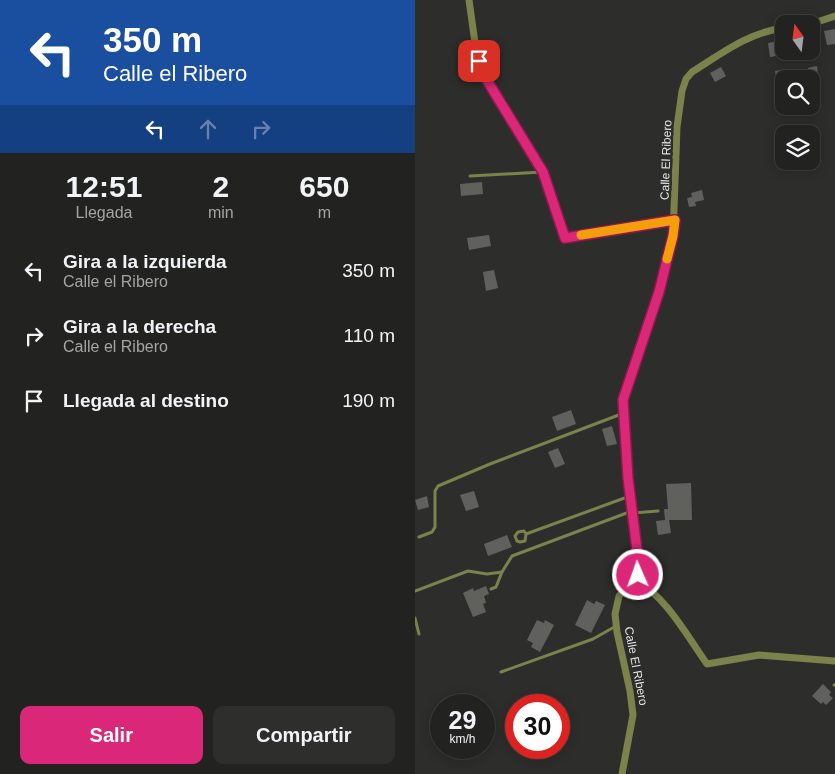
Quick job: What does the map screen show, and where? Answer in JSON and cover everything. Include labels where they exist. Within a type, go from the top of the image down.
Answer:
[{"type":"street","points":[[469,0],[475,43],[483,71],[543,172],[565,238],[675,220]]},
{"type":"street","points":[[820,21],[835,16]]},
{"type":"street","name":"Calle El Ribero","points":[[623,774],[633,715],[615,614],[619,596],[638,575],[638,558],[630,496],[623,400],[659,292],[673,236],[677,127],[682,91],[686,79],[692,72],[744,40],[760,33],[775,30]]},
{"type":"street","points":[[634,579],[645,585],[662,601],[707,664],[759,655],[835,661]]},
{"type":"lane","points":[[470,176],[543,172]]},
{"type":"lane","points":[[419,538],[432,532],[435,526],[435,491],[438,486],[624,413]]},
{"type":"lane","points":[[526,534],[630,496]]},
{"type":"lane","points":[[491,589],[496,587],[502,572],[512,556],[632,512],[657,511]]},
{"type":"lane","points":[[415,591],[468,571],[487,574],[502,572]]},
{"type":"lane","points":[[415,618],[419,634]]},
{"type":"lane","points":[[501,672],[593,639],[616,626]]},
{"type":"building","points":[[835,29],[835,44],[827,45],[824,31]]},
{"type":"building","points":[[775,42],[775,56],[770,57],[768,43]]},
{"type":"building","points":[[817,66],[818,70],[808,70],[808,68]]},
{"type":"building","points":[[721,67],[726,76],[715,82],[710,73]]},
{"type":"building","points":[[482,182],[483,194],[461,196],[460,184]]},
{"type":"building","points":[[702,190],[704,200],[695,202],[696,206],[689,207],[687,198],[692,197],[691,193]]},
{"type":"building","points":[[489,235],[491,246],[469,250],[467,238]]},
{"type":"building","points":[[494,270],[498,288],[486,291],[483,272]]},
{"type":"building","points":[[571,410],[576,424],[557,431],[552,417]]},
{"type":"building","points":[[612,426],[617,444],[607,446],[602,429]]},
{"type":"building","points":[[558,448],[565,464],[555,468],[548,452]]},
{"type":"building","points":[[691,483],[692,520],[669,520],[671,533],[658,535],[656,521],[665,520],[664,509],[668,509],[666,484]]},
{"type":"building","points":[[474,491],[479,507],[466,511],[460,495]]},
{"type":"building","points":[[427,496],[429,507],[418,510],[415,500]]},
{"type":"building","points":[[507,535],[512,547],[488,556],[484,544]]},
{"type":"building","points":[[486,586],[489,594],[484,596],[486,603],[483,604],[486,612],[473,617],[463,593],[473,588],[474,591]]},
{"type":"building","points":[[587,600],[594,604],[596,601],[605,605],[591,633],[575,625]]},
{"type":"building","points":[[537,620],[544,623],[545,620],[554,625],[540,652],[531,647],[533,643],[527,640]]},
{"type":"building","points":[[823,684],[831,692],[829,695],[833,698],[826,705],[823,702],[821,704],[812,696]]},
{"type":"slow traffic","points":[[581,235],[675,220],[667,259]]},
{"type":"route","points":[[479,61],[488,82],[543,172],[565,238],[675,220],[673,236],[659,292],[623,400],[628,478],[638,558],[638,575]]}]
